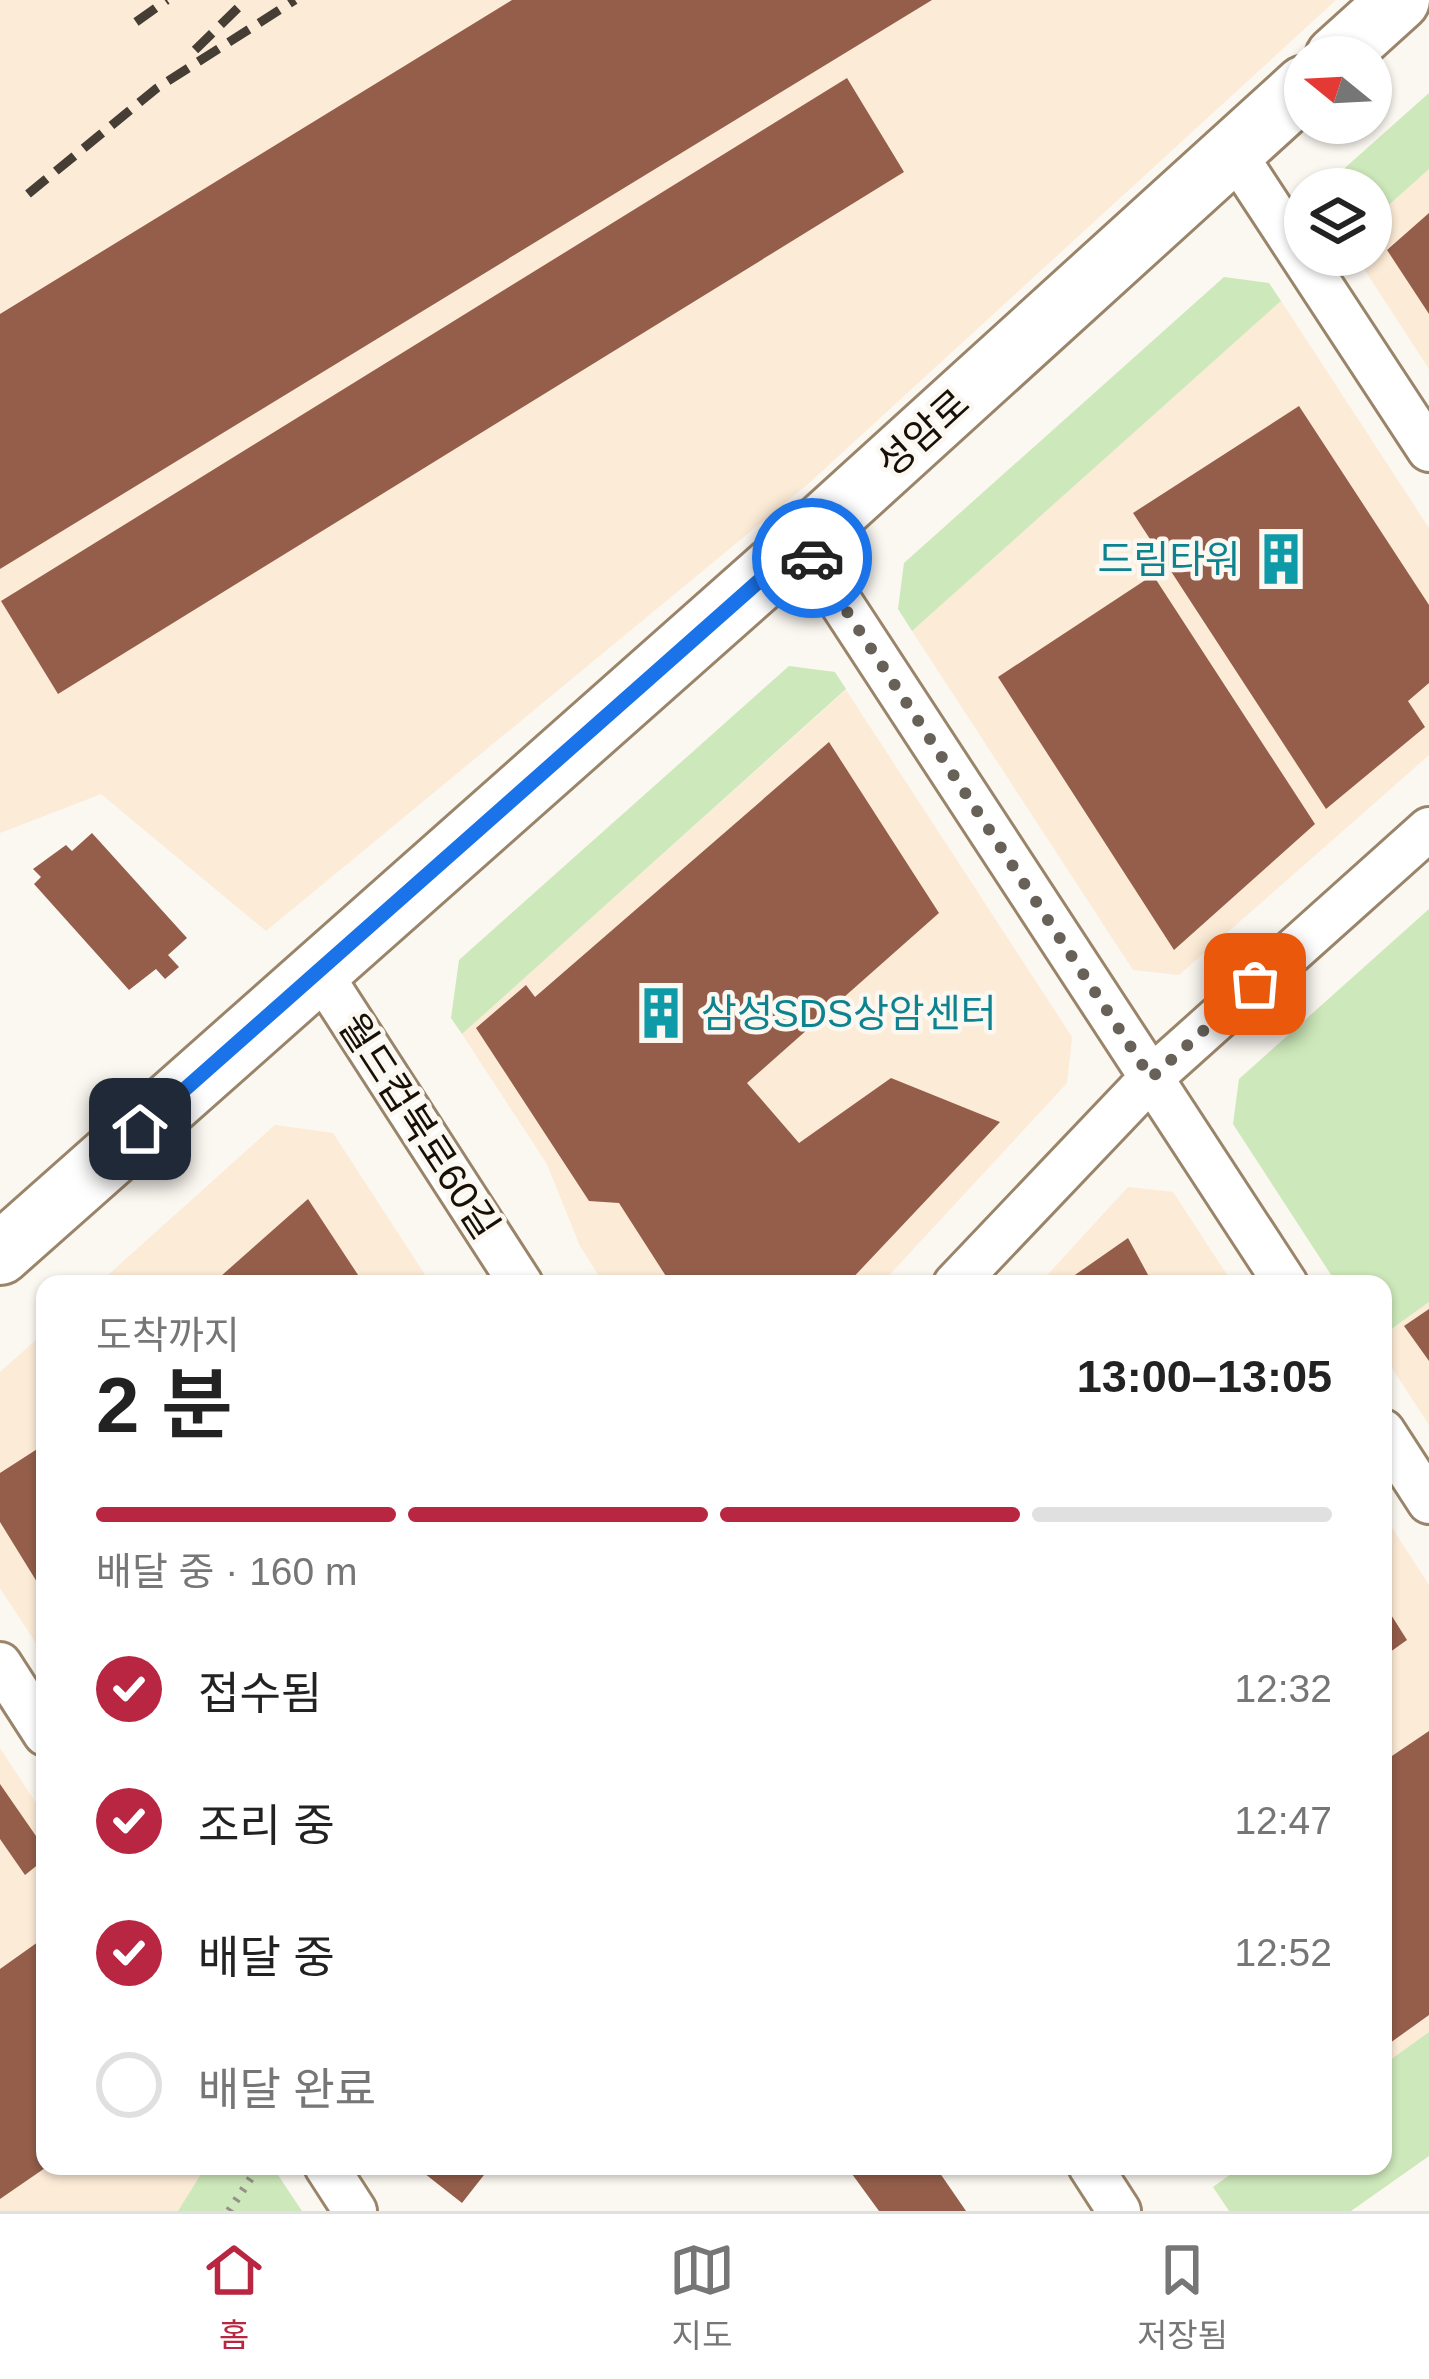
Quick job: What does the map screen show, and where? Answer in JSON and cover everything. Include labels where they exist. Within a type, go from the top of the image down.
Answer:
[{"type":"main road","points":[[1359,36],[1399,0]]},
{"type":"main road","name":"성암로","points":[[0,1254],[317,968],[802,543],[1284,105]]},
{"type":"street","points":[[1233,151],[1429,450]]},
{"type":"street","points":[[802,543],[1280,1275]]},
{"type":"street","points":[[965,1275],[1151,1078],[1429,829]]},
{"type":"street","name":"월드컵북로60길","points":[[317,968],[514,1275]]},
{"type":"street","points":[[1392,1445],[1429,1502]]},
{"type":"street","points":[[0,1664],[36,1720]]},
{"type":"street","points":[[332,2175],[355,2211]]},
{"type":"street","points":[[1096,2175],[1119,2211]]},
{"type":"path","points":[[229,2211],[253,2175]]},
{"type":"shaded area","points":[[0,0],[1336,0],[1297,36],[1284,36],[1284,48],[808,484],[266,931],[101,794],[0,833]]},
{"type":"shaded area","points":[[1429,169],[1429,369],[1369,276],[1392,276],[1392,202]]},
{"type":"shaded area","points":[[1281,301],[1429,528],[1429,755],[1179,975],[1133,970],[912,631]]},
{"type":"shaded area","name":"삼성SDS상암센터","points":[[846,690],[1072,1037],[1067,1083],[889,1275],[598,1275],[580,1246],[547,1164],[462,1034]]},
{"type":"shaded area","points":[[275,1125],[333,1133],[425,1275],[108,1275]]},
{"type":"shaded area","points":[[1128,1187],[1173,1192],[1227,1275],[1047,1275]]},
{"type":"shaded area","points":[[1429,1302],[1429,1425],[1392,1368],[1392,1329]]},
{"type":"shaded area","points":[[36,1340],[36,1643],[0,1588],[0,1372]]},
{"type":"shaded area","points":[[1392,1528],[1429,1585],[1429,2032],[1392,2059]]},
{"type":"shaded area","points":[[0,1748],[36,1803],[36,2175],[200,2175],[178,2211],[0,2211]]},
{"type":"green space","points":[[1429,93],[1429,169],[1392,202],[1392,168],[1345,168],[1372,144],[1392,144],[1392,126]]},
{"type":"green space","points":[[1224,277],[1269,283],[1281,301],[912,631],[898,609],[904,563]]},
{"type":"green space","points":[[789,666],[835,672],[846,689],[462,1034],[451,1018],[459,960]]},
{"type":"green space","points":[[1429,909],[1429,1302],[1392,1329],[1392,1275],[1331,1275],[1233,1124],[1239,1079]]},
{"type":"green space","points":[[1429,2032],[1429,2156],[1351,2211],[1229,2211],[1213,2187],[1230,2175],[1392,2175],[1392,2059]]},
{"type":"green space","points":[[200,2175],[278,2175],[302,2211],[178,2211]]},
{"type":"building","points":[[512,0],[932,0],[0,569],[0,314]]},
{"type":"building","points":[[847,78],[904,172],[58,694],[1,601]]},
{"type":"building","points":[[1429,213],[1429,314],[1392,258],[1392,246]]},
{"type":"building","name":"드림타워","points":[[1299,406],[1429,605],[1429,683],[1408,701],[1425,727],[1326,809],[1133,513]]},
{"type":"building","points":[[1153,575],[1315,824],[1174,950],[998,677]]},
{"type":"building","name":"삼성SDS상암센터","points":[[829,742],[939,913],[747,1083],[799,1143],[891,1078],[1000,1122],[856,1275],[665,1275],[619,1203],[589,1201],[476,1028],[526,985],[535,997]]},
{"type":"building","points":[[92,833],[187,938],[168,955],[179,967],[165,979],[156,969],[129,990],[34,884],[41,877],[33,869],[66,845],[72,851]]},
{"type":"building","points":[[308,1199],[358,1275],[222,1275]]},
{"type":"building","points":[[1128,1238],[1148,1275],[1075,1275]]},
{"type":"building","points":[[1429,1309],[1429,1361],[1404,1326]]},
{"type":"building","points":[[36,1450],[36,1580],[0,1522],[0,1473]]},
{"type":"building","points":[[1392,1616],[1407,1640],[1392,1651]]},
{"type":"building","points":[[1429,1731],[1429,2015],[1392,2042],[1392,1756]]},
{"type":"building","points":[[0,1784],[36,1836],[36,1866],[25,1875],[0,1839]]},
{"type":"building","points":[[36,1943],[36,2174],[0,2199],[0,1969]]},
{"type":"building","points":[[426,2175],[484,2175],[462,2203]]},
{"type":"building","points":[[853,2175],[941,2175],[966,2211],[879,2211]]},
{"type":"railway","points":[[136,22],[167,0]]},
{"type":"railway","points":[[195,50],[246,0]]},
{"type":"railway","points":[[28,194],[157,88],[295,0]]},
{"type":"way so far","points":[[812,558],[1151,1078],[1255,984]]},
{"type":"place","name":"드림타워","points":[[1281,559]]},
{"type":"place","name":"삼성SDS상암센터","points":[[661,1013]]},
{"type":"route","points":[[140,1129],[802,543],[812,558]]}]
